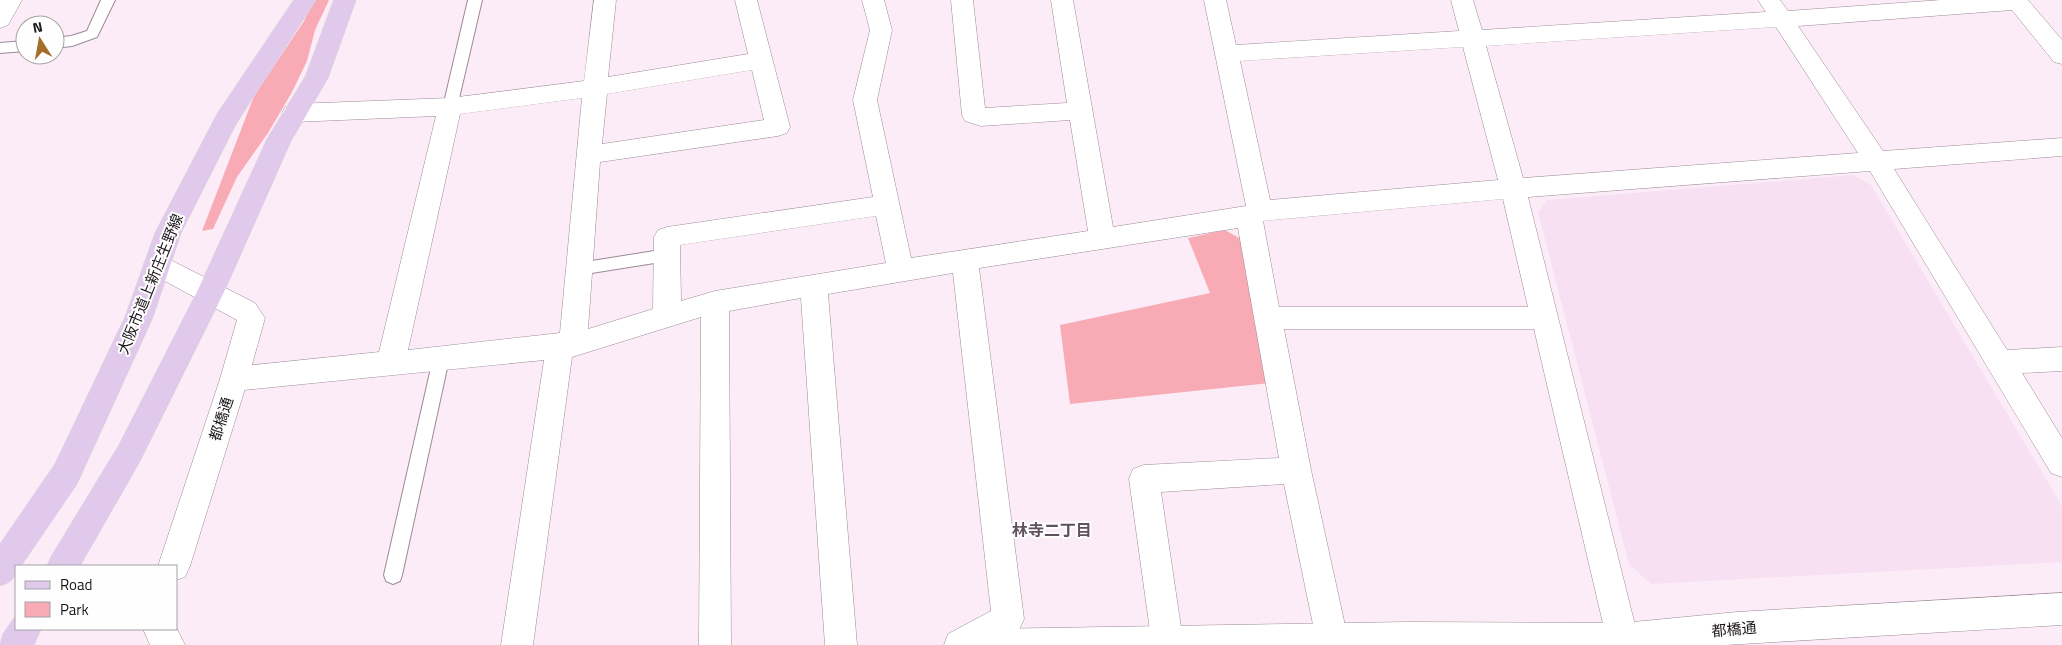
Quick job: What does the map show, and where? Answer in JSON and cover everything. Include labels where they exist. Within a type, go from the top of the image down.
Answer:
[{"type":"main road","name":"大阪市道上新庄生野線","points":[[0,571],[66,474],[139,317],[168,232],[226,120],[305,0]]},
{"type":"main road","points":[[64,565],[129,454],[210,292],[279,139],[316,78],[345,0]]},
{"type":"main road","points":[[15,645],[24,630]]},
{"type":"street","points":[[0,20],[11,0]]},
{"type":"street","points":[[517,645],[578,269],[605,0]]},
{"type":"street","points":[[588,155],[778,127],[746,0]]},
{"type":"street","points":[[873,0],[881,30],[865,100],[901,272]]},
{"type":"street","points":[[962,0],[974,115],[981,117],[1081,111]]},
{"type":"street","points":[[1062,0],[1102,238]]},
{"type":"street","points":[[1215,0],[1254,213],[1268,318],[1296,470],[1332,639]]},
{"type":"street","points":[[1462,0],[1513,188],[1623,642]]},
{"type":"street","points":[[1769,0],[1876,160],[2002,362],[2062,464]]},
{"type":"street","points":[[1225,54],[1783,19],[2017,1],[2062,56]]},
{"type":"street","points":[[294,113],[450,107],[595,88],[762,60]]},
{"type":"street","points":[[390,363],[450,107]]},
{"type":"street","points":[[234,379],[390,363],[441,360],[566,345],[716,302],[1254,213],[1513,188],[2062,147]]},
{"type":"street","points":[[667,316],[667,236],[887,205]]},
{"type":"street","points":[[960,645],[1008,619],[966,260]]},
{"type":"street","points":[[157,264],[210,292]]},
{"type":"street","points":[[814,285],[841,645]]},
{"type":"street","name":"都橋通","points":[[174,565],[234,379],[251,318],[245,311],[210,292]]},
{"type":"street","points":[[715,645],[716,302]]},
{"type":"street","points":[[1268,318],[1544,318]]},
{"type":"street","points":[[2002,362],[2062,359]]},
{"type":"street","points":[[1167,641],[1144,479],[1296,470]]},
{"type":"street","name":"都橋通","points":[[985,645],[1332,639],[1623,642],[1737,628],[2062,609]]},
{"type":"street","points":[[160,630],[169,645]]},
{"type":"lane","points":[[65,42],[92,34],[108,0]]},
{"type":"lane","points":[[450,107],[475,0]]},
{"type":"lane","points":[[0,48],[15,47]]},
{"type":"lane","points":[[578,269],[667,255]]},
{"type":"lane","points":[[393,576],[441,360]]},
{"type":"shaded area","points":[[1853,175],[1871,185],[2062,506],[2062,562],[1651,584],[1629,564],[1538,212],[1547,200]]},
{"type":"green space","points":[[314,0],[329,0],[315,30],[307,61],[292,92],[268,133],[237,177],[213,229],[202,231],[254,96],[304,21]]},
{"type":"green space","points":[[1225,230],[1241,239],[1270,383],[1070,404],[1060,325],[1210,293],[1188,238]]},
{"type":"district","name":"林寺二丁目","points":[[1052,530]]}]
